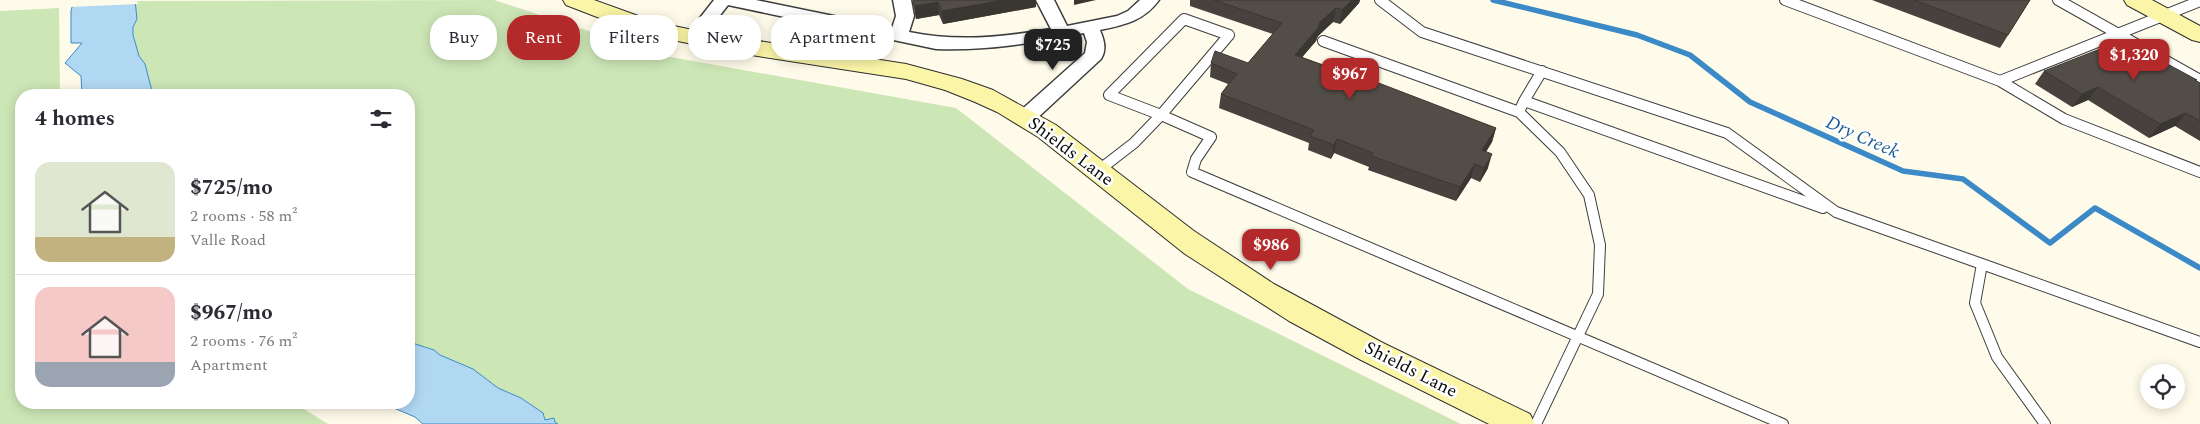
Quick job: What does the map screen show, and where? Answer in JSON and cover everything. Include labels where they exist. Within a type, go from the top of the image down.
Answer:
[{"type":"main road","name":"Shields Lane","points":[[574,0],[632,23],[686,36],[926,76],[981,95],[1026,117],[1068,145],[1168,227],[1229,270],[1268,294],[1308,317],[1519,424]]},
{"type":"main road","points":[[2135,0],[2200,35]]},
{"type":"street","points":[[686,36],[706,0]]},
{"type":"street","points":[[686,36],[723,0]]},
{"type":"street","points":[[731,0],[936,43],[964,44],[993,42],[1127,19],[1150,0]]},
{"type":"street","points":[[899,35],[905,16],[902,0]]},
{"type":"street","points":[[1045,0],[1061,31]]},
{"type":"street","points":[[1026,117],[1094,55],[1096,42],[1090,26]]},
{"type":"lane","points":[[1380,0],[1422,32],[1726,133],[1836,212]]},
{"type":"lane","points":[[1785,0],[2000,81],[2064,119],[2200,172]]},
{"type":"lane","points":[[2058,0],[2200,80]]},
{"type":"lane","points":[[2000,81],[2200,1]]},
{"type":"lane","points":[[1099,170],[1134,143],[1161,115],[1229,35],[1184,20],[1109,95],[1161,115],[1211,137],[1196,159],[1192,172],[1783,424]]},
{"type":"lane","points":[[1323,41],[1518,112],[1560,152],[1589,196],[1600,245],[1598,294],[1536,424]]},
{"type":"lane","points":[[1518,112],[1542,71]]},
{"type":"lane","points":[[1524,101],[2200,342]]},
{"type":"lane","points":[[1982,264],[1975,303],[1997,357],[2045,424]]},
{"type":"green space","points":[[494,0],[540,15],[507,15],[507,60],[580,60],[580,28],[590,31],[590,60],[678,60],[678,58],[956,108],[1188,289],[1461,424],[558,424],[545,420],[521,398],[498,388],[473,369],[440,355],[434,350],[415,344],[415,89],[151,89],[145,64],[139,56],[133,35],[133,27],[137,19],[135,1]]},
{"type":"green space","points":[[59,8],[60,89],[15,89],[15,409],[304,409],[328,424],[0,424],[0,11]]},
{"type":"water","points":[[74,0],[135,0],[137,19],[133,27],[133,35],[139,56],[145,64],[151,89],[82,89],[81,76],[65,63],[82,43],[71,43],[71,11]]},
{"type":"water","points":[[415,344],[434,350],[440,355],[473,369],[498,388],[521,398],[543,413],[545,420],[554,418],[558,424],[423,424],[415,417],[396,409],[415,409]]},
{"type":"pier","points":[[72,0],[137,0],[138,4],[69,7]]},
{"type":"building","points":[[913,0],[1004,0],[942,11],[938,2],[914,6]]},
{"type":"building","points":[[1214,0],[1352,0],[1342,10],[1336,8],[1320,22],[1318,28],[1295,55],[1375,84],[1376,82],[1496,128],[1482,150],[1492,154],[1484,168],[1475,164],[1460,187],[1371,156],[1373,153],[1337,139],[1334,145],[1310,136],[1314,130],[1221,94],[1237,74],[1211,63],[1215,51],[1248,63],[1282,23]]},
{"type":"building","points":[[1914,0],[2030,0],[2008,35]]},
{"type":"building","points":[[2123,40],[2200,83],[2200,121],[2186,113],[2160,124],[2098,87],[2082,94],[2044,71]]},
{"type":"waterway","name":"Dry Creek","points":[[1493,0],[1637,35],[1690,55],[1750,102],[1903,171],[1963,179],[2050,243],[2095,208],[2200,268]]}]
